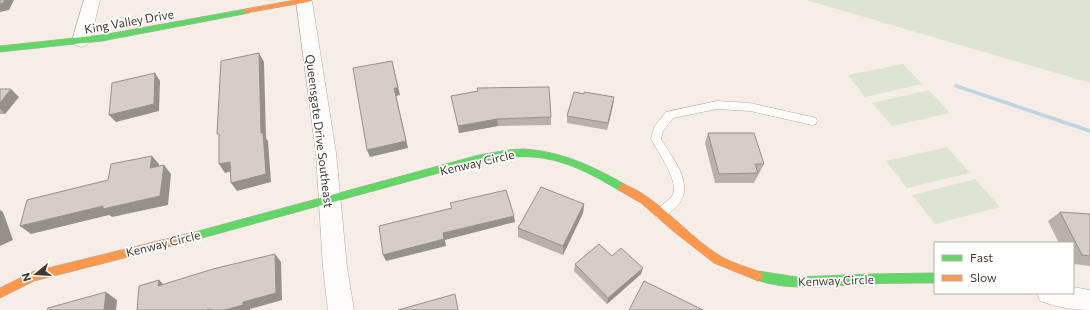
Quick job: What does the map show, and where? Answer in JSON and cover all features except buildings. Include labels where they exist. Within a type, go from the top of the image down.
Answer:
[{"type":"street","points":[[81,41],[92,0]]},
{"type":"street","name":"King Valley Drive","points":[[0,49],[81,41],[306,0]]},
{"type":"street","name":"Queensgate Drive Southeast","points":[[306,0],[326,153],[335,268],[341,310]]},
{"type":"street","name":"Kenway Circle","points":[[0,294],[32,277],[270,216],[493,156],[523,152],[539,153],[578,163],[620,185],[644,200],[718,260],[758,276],[778,281],[806,283],[862,279],[934,278]]},
{"type":"street","points":[[1054,294],[1090,302]]},
{"type":"lane","points":[[660,214],[675,202],[680,192],[680,182],[656,139],[658,130],[670,115],[717,105],[750,107],[812,121]]},
{"type":"green space","points":[[806,0],[1090,0],[1090,83]]},
{"type":"green space","points":[[903,64],[922,84],[865,97],[848,75]]},
{"type":"green space","points":[[929,90],[950,113],[892,126],[872,103]]},
{"type":"green space","points":[[947,147],[970,173],[907,188],[886,161]]},
{"type":"green space","points":[[975,179],[1000,207],[935,224],[912,195]]},
{"type":"waterway","points":[[956,86],[1090,131]]},
{"type":"traffic: fast","points":[[0,49],[102,38],[246,11]]},
{"type":"traffic: fast","points":[[191,237],[479,159],[508,153],[537,153],[560,157],[593,171],[623,188]]},
{"type":"traffic: fast","points":[[758,276],[797,282],[934,278]]},
{"type":"traffic: slow","points":[[246,11],[308,0]]},
{"type":"traffic: slow","points":[[623,188],[644,200],[676,228],[718,260],[758,276]]},
{"type":"traffic: slow","points":[[0,293],[32,277],[191,237]]}]
